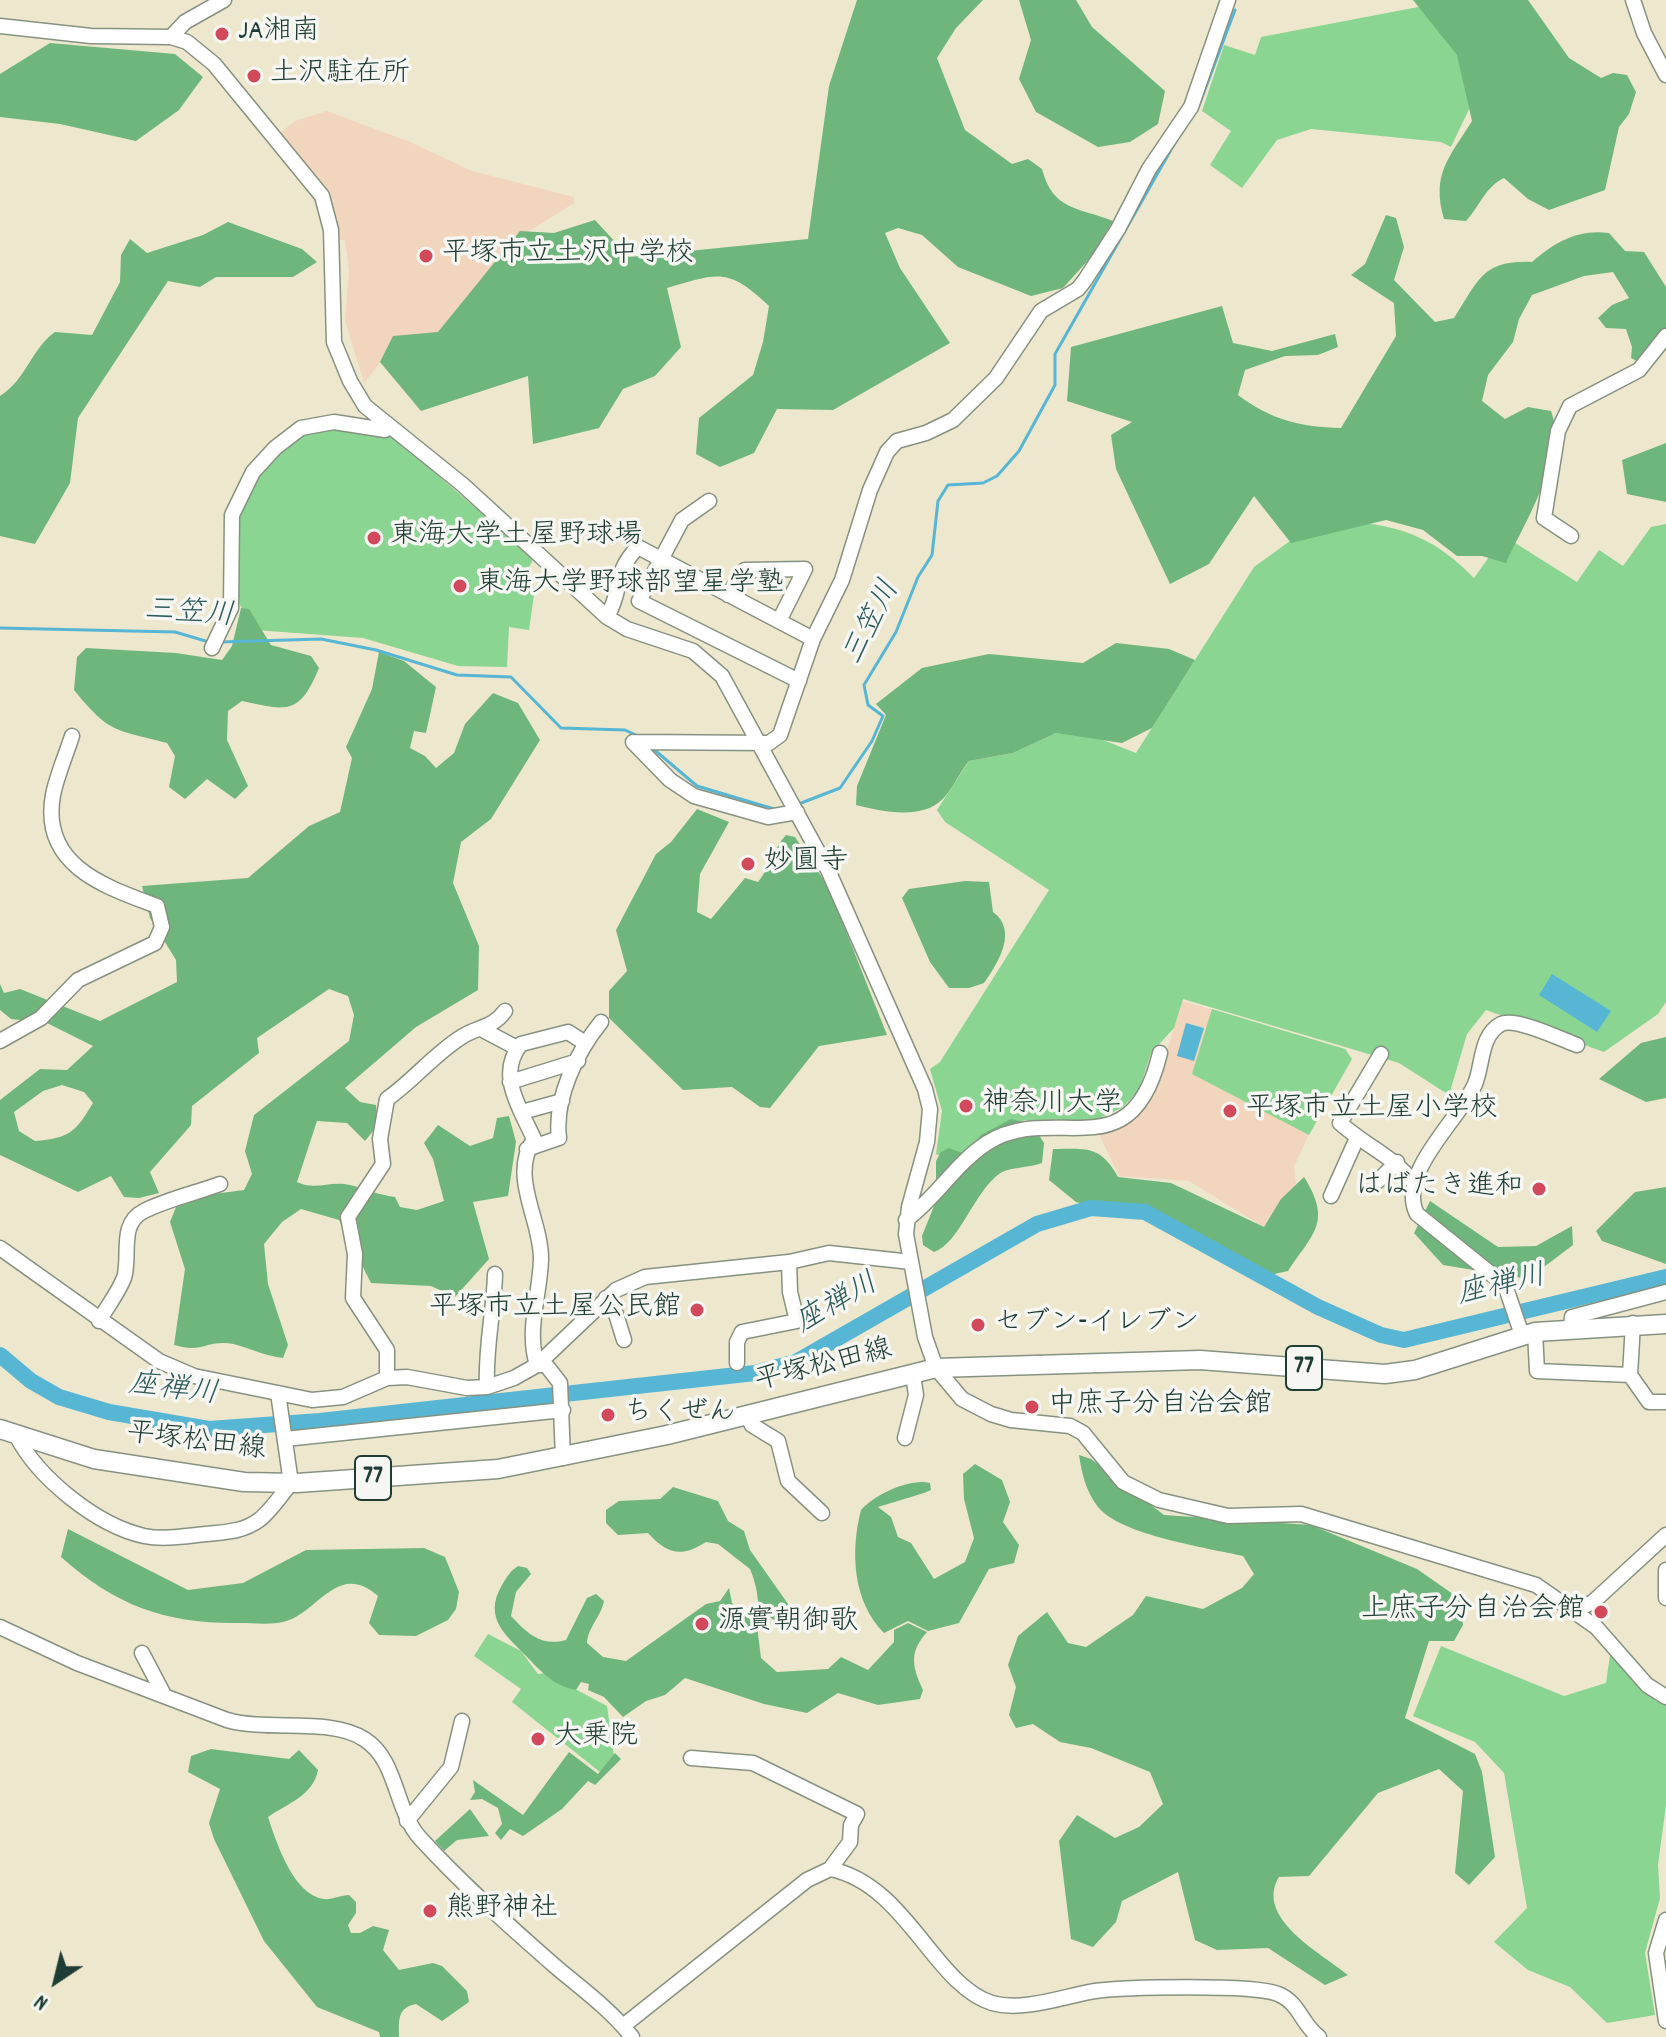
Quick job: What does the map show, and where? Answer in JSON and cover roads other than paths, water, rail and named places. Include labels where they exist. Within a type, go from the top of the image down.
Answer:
[{"type":"main road","name":"平塚松田線","points":[[8,1432],[94,1459],[244,1482],[291,1483],[498,1469],[563,1458],[936,1368],[1200,1360],[1385,1374],[1415,1370],[1529,1334],[1571,1327],[1666,1324]]},
{"type":"street","points":[[171,37],[185,22],[224,0]]},
{"type":"street","points":[[794,807],[768,817],[694,796],[644,756],[633,742],[769,743],[780,735],[813,639],[842,580],[870,490],[887,452],[897,441],[926,433],[953,420],[996,378],[1041,311],[1078,289],[1085,280],[1118,229],[1149,169],[1191,107],[1228,0]]},
{"type":"street","points":[[1633,0],[1644,33],[1666,75]]},
{"type":"street","points":[[0,26],[91,36],[171,37],[187,42],[214,64],[322,196],[331,230],[334,342],[350,381],[365,406],[463,485],[607,617],[627,629],[693,651],[722,676],[794,807],[882,991],[930,1109],[927,1142],[906,1220],[918,1306],[936,1368],[962,1399],[991,1414],[1070,1426],[1083,1433],[1111,1470],[1139,1493],[1228,1516],[1283,1512],[1341,1524],[1536,1585],[1576,1610],[1618,1649],[1647,1685],[1666,1697]]},
{"type":"street","points":[[1571,536],[1544,518],[1547,481],[1558,431],[1570,406],[1639,370],[1666,336]]},
{"type":"street","points":[[215,642],[231,608],[232,515],[253,472],[275,448],[301,428],[334,422],[385,430],[388,427]]},
{"type":"street","points":[[709,501],[682,520],[639,601],[799,681]]},
{"type":"street","points":[[607,617],[618,598],[619,571],[638,547],[813,639]]},
{"type":"street","points":[[728,595],[738,574],[745,570],[805,569],[779,621]]},
{"type":"street","points":[[0,1041],[41,1018],[78,980],[155,943],[162,927],[157,906],[92,881],[68,857],[58,841],[52,818],[53,795],[72,736]]},
{"type":"street","points":[[387,1378],[387,1350],[353,1298],[355,1254],[348,1217],[383,1164],[380,1139],[387,1099],[412,1082],[422,1066],[466,1034],[483,1030],[505,1011]]},
{"type":"street","points":[[1577,1045],[1510,1021],[1498,1025],[1485,1042],[1475,1087],[1425,1156],[1413,1208],[1500,1280],[1529,1334],[1537,1371],[1630,1375]]},
{"type":"street","points":[[527,1149],[559,1138],[557,1118],[562,1101],[585,1043],[601,1022]]},
{"type":"street","points":[[483,1030],[517,1048]]},
{"type":"street","points":[[537,1365],[532,1325],[541,1256],[523,1163],[534,1139],[510,1082],[508,1068],[521,1044],[568,1032],[585,1043]]},
{"type":"street","points":[[906,1220],[929,1203],[985,1144],[1002,1136],[1042,1129],[1088,1130],[1112,1123],[1130,1112],[1145,1097],[1160,1053]]},
{"type":"street","points":[[1381,1054],[1340,1123],[1357,1138],[1397,1162],[1416,1185]]},
{"type":"street","points":[[510,1082],[578,1061]]},
{"type":"street","points":[[522,1112],[562,1101]]},
{"type":"street","points":[[1331,1196],[1357,1138]]},
{"type":"street","points":[[1378,1181],[1397,1162]]},
{"type":"street","points":[[99,1321],[122,1282],[127,1267],[126,1236],[131,1223],[142,1211],[220,1184]]},
{"type":"street","points":[[0,1248],[99,1321],[174,1368],[217,1381],[332,1400],[387,1378],[487,1387],[537,1365],[606,1298],[628,1282],[645,1277],[789,1262],[829,1253],[911,1262]]},
{"type":"street","points":[[737,1363],[737,1342],[742,1332],[797,1321],[790,1292],[789,1262]]},
{"type":"street","points":[[487,1387],[486,1356],[494,1313],[495,1274]]},
{"type":"street","points":[[1571,1327],[1572,1317],[1666,1292]]},
{"type":"street","points":[[606,1298],[616,1314],[624,1340]]},
{"type":"street","points":[[1633,1323],[1630,1375],[1649,1402],[1666,1402]]},
{"type":"street","points":[[537,1365],[546,1365],[561,1386],[563,1458]]},
{"type":"street","points":[[905,1438],[916,1395],[913,1375]]},
{"type":"street","points":[[8,1432],[56,1483],[92,1511],[145,1536],[171,1538],[237,1531],[258,1521],[291,1483],[278,1393]]},
{"type":"street","points":[[285,1437],[563,1408]]},
{"type":"street","points":[[747,1416],[752,1425],[778,1441],[788,1481],[822,1513]]},
{"type":"street","points":[[1576,1610],[1593,1602],[1665,1539]]},
{"type":"street","points":[[1666,1570],[1666,1598]]},
{"type":"street","points":[[0,1627],[77,1663],[249,1726],[335,1729],[362,1737],[383,1757],[407,1821],[462,1884],[628,2031],[807,1880],[830,1869],[850,1842],[851,1825],[857,1814],[753,1763],[691,1758]]},
{"type":"street","points":[[142,1653],[163,1693]]},
{"type":"street","points":[[407,1821],[451,1767],[462,1721]]},
{"type":"street","points":[[830,1869],[863,1881],[904,1917],[960,1982],[995,2004],[1017,2005],[1099,1990],[1142,1987],[1268,1991],[1293,2003],[1307,2027],[1319,2037]]},
{"type":"street","points":[[1666,1920],[1656,1953],[1666,2021]]},
{"type":"water","points":[[1552,974],[1611,1011],[1597,1032],[1539,995]]},
{"type":"water","points":[[1186,1023],[1204,1028],[1194,1061],[1177,1056]]},
{"type":"waterway","name":"三笠川","points":[[1198,108],[1235,10]]},
{"type":"waterway","name":"三笠川","points":[[796,805],[840,788],[872,741],[883,716],[868,705],[864,685],[896,632],[918,577],[932,555],[938,501],[948,485],[983,483],[997,476],[1019,451],[1055,385],[1055,354],[1176,141]]},
{"type":"waterway","name":"三笠川","points":[[0,628],[175,632],[209,642]]},
{"type":"waterway","name":"三笠川","points":[[220,642],[321,639],[376,650],[457,675],[511,677],[561,728],[625,730],[636,735]]},
{"type":"waterway","name":"三笠川","points":[[651,747],[697,786],[774,809]]},
{"type":"waterway","name":"座禅川","points":[[0,1355],[31,1381],[59,1397],[109,1412],[209,1429],[320,1421],[755,1373],[796,1362],[1037,1224],[1091,1208],[1145,1212],[1318,1307],[1381,1335],[1404,1340],[1666,1277]]},
{"type":"place","name":"JA湘南","points":[[222,34]]},
{"type":"place","name":"土沢駐在所","points":[[254,76]]},
{"type":"place","name":"平塚市立土沢中学校","points":[[426,256]]},
{"type":"place","name":"東海大学土屋野球場","points":[[374,538]]},
{"type":"place","name":"東海大学野球部望星学塾","points":[[460,586]]},
{"type":"place","name":"妙圓寺","points":[[748,864]]},
{"type":"place","name":"神奈川大学","points":[[966,1106]]},
{"type":"place","name":"平塚市立土屋小学校","points":[[1230,1111]]},
{"type":"place","name":"はばたき進和","points":[[1539,1189]]},
{"type":"place","name":"平塚市立土屋公民館","points":[[697,1310]]},
{"type":"place","name":"セブン-イレブン","points":[[978,1325]]},
{"type":"place","name":"中庶子分自治会館","points":[[1032,1407]]},
{"type":"place","name":"ちくぜん","points":[[608,1415]]},
{"type":"place","name":"上庶子分自治会館","points":[[1601,1612]]},
{"type":"place","name":"源實朝御歌","points":[[702,1624]]},
{"type":"place","name":"大乗院","points":[[538,1739]]},
{"type":"place","name":"熊野神社","points":[[430,1911]]}]
